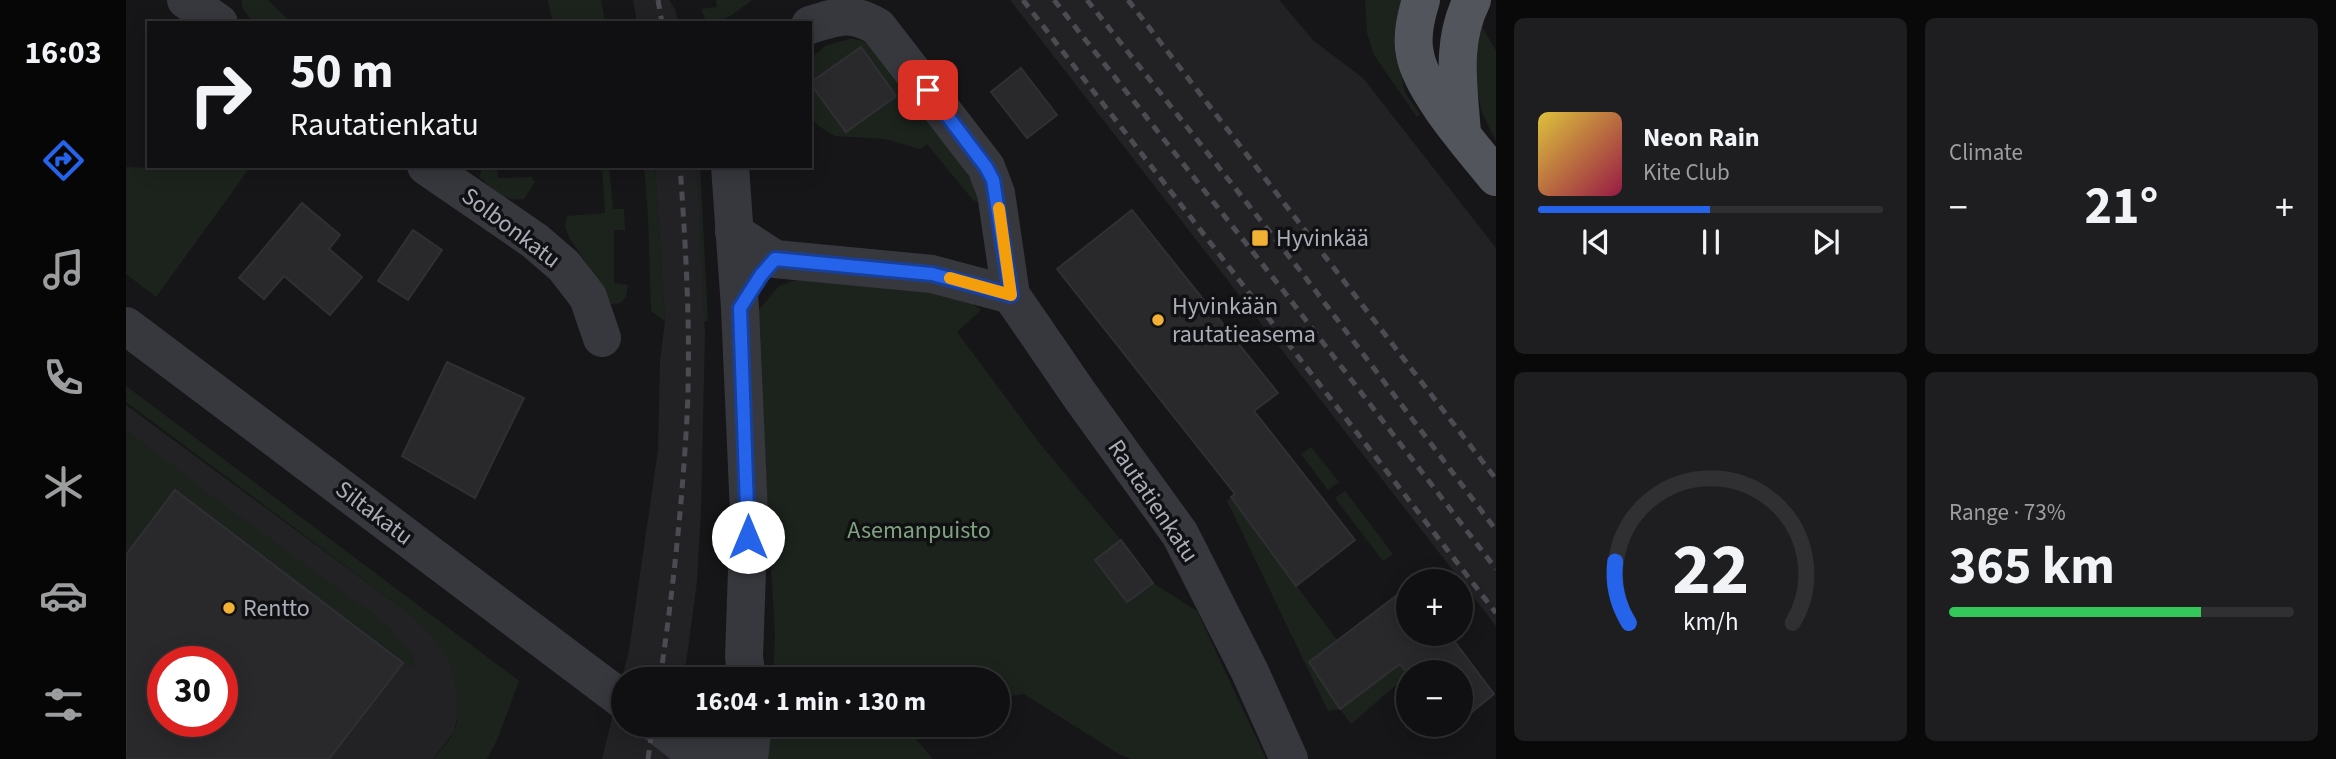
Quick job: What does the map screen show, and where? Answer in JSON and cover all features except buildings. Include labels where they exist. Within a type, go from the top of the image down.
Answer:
[{"type":"main road","points":[[1419,6],[1414,36],[1415,54],[1423,80],[1496,177]]},
{"type":"main road","points":[[1462,134],[1457,51],[1466,15]]},
{"type":"street","points":[[186,0],[216,21]]},
{"type":"street","name":"Rautatienkatu","points":[[812,24],[846,15],[865,19],[878,27],[986,167],[996,193],[1011,295],[1080,397],[1181,534],[1250,672],[1289,759]]},
{"type":"street","name":"Solbonkatu","points":[[429,168],[535,241],[564,266],[588,297],[602,338]]},
{"type":"street","points":[[730,168],[740,308],[749,513],[742,667]]},
{"type":"street","points":[[734,232],[775,259],[932,274],[1011,295]]},
{"type":"street","points":[[740,308],[775,259]]},
{"type":"street","name":"Siltakatu","points":[[126,326],[611,691]]},
{"type":"street","points":[[673,737],[702,759]]},
{"type":"street","points":[[714,759],[717,737]]},
{"type":"street","points":[[749,759],[752,737]]},
{"type":"shaded area","points":[[633,0],[669,0],[675,9],[678,21],[637,21]]},
{"type":"shaded area","points":[[1010,0],[1279,0],[1314,41],[1363,78],[1496,248],[1496,626],[1473,596],[1473,569],[1452,569]]},
{"type":"shaded area","points":[[655,168],[697,168],[705,333],[701,511],[697,581],[686,667],[625,667],[658,450],[660,361],[665,321]]},
{"type":"shaded area","name":"Rentto","points":[[126,405],[406,611],[430,632],[447,655],[456,683],[458,713],[454,732],[433,759],[126,759]]},
{"type":"shaded area","points":[[611,723],[611,737],[676,737],[673,759],[602,759]]},
{"type":"green space","points":[[242,0],[268,0],[290,21],[252,21],[242,7]]},
{"type":"green space","points":[[548,0],[601,0],[605,21],[553,21]]},
{"type":"green space","points":[[716,0],[752,0],[725,19],[706,21],[701,9],[717,7]]},
{"type":"green space","points":[[1365,0],[1404,0],[1401,73],[1405,93],[1420,114],[1417,117],[1374,55],[1367,33]]},
{"type":"green space","points":[[1480,23],[1496,51],[1496,141],[1482,113],[1473,69]]},
{"type":"green space","points":[[849,39],[873,46],[887,57],[984,199],[977,202],[973,200],[927,144],[920,149],[885,139],[835,136],[820,127],[812,120],[812,84],[846,132],[896,96],[861,47],[812,82],[812,57],[825,46]]},
{"type":"green space","points":[[126,167],[250,168],[156,297],[126,274]]},
{"type":"green space","points":[[482,168],[497,168],[498,178],[532,177],[535,182],[524,199],[510,199],[499,194],[479,177]]},
{"type":"green space","points":[[602,168],[609,168],[613,209],[624,209],[625,230],[614,230],[614,283],[628,285],[626,297],[620,303],[611,304],[603,297],[565,227],[567,216],[605,213]]},
{"type":"green space","points":[[644,168],[655,168],[665,321],[651,311]]},
{"type":"green space","points":[[697,168],[700,168],[708,321],[704,321]]},
{"type":"green space","name":"Asemanpuisto","points":[[796,280],[901,288],[965,299],[981,310],[957,332],[1041,445],[1121,540],[1095,560],[1127,602],[1153,583],[1197,611],[1266,759],[1131,759],[1024,694],[1010,696],[1010,667],[774,667],[775,635],[757,312],[779,286]]},
{"type":"green space","points":[[126,386],[519,681],[487,759],[433,759],[454,732],[457,703],[448,660],[427,630],[406,611],[126,402]]},
{"type":"green space","points":[[126,429],[206,492],[387,624],[414,658],[415,670],[175,491],[126,555]]},
{"type":"green space","points":[[1311,447],[1339,482],[1328,490],[1301,454]]},
{"type":"green space","points":[[1345,491],[1393,554],[1383,561],[1335,498]]},
{"type":"green space","points":[[1231,498],[1337,640],[1309,662],[1340,709],[1328,711],[1227,501]]},
{"type":"green space","points":[[1396,668],[1396,685],[1351,724],[1340,709]]},
{"type":"green space","points":[[766,737],[914,737],[933,759],[769,759],[764,755]]},
{"type":"railway","points":[[658,0],[662,21]]},
{"type":"railway","points":[[1023,0],[1496,613]]},
{"type":"railway","points":[[1054,0],[1282,289],[1496,569]]},
{"type":"railway","points":[[1087,0],[1302,273],[1496,530]]},
{"type":"railway","points":[[1128,0],[1496,479]]},
{"type":"railway","points":[[662,667],[676,548],[687,418],[688,324],[680,168]]},
{"type":"railway","points":[[648,759],[651,737]]},
{"type":"slow traffic","points":[[950,278],[1011,295],[999,208]]},
{"type":"place","name":"Hyvinkää","points":[[1260,238]]},
{"type":"place","name":"Hyvinkään rautatieasema","points":[[1158,320]]},
{"type":"place","name":"Rentto","points":[[229,608]]},
{"type":"route","points":[[748,537],[740,308],[775,259],[932,274],[1011,295],[993,180],[928,90]]}]
